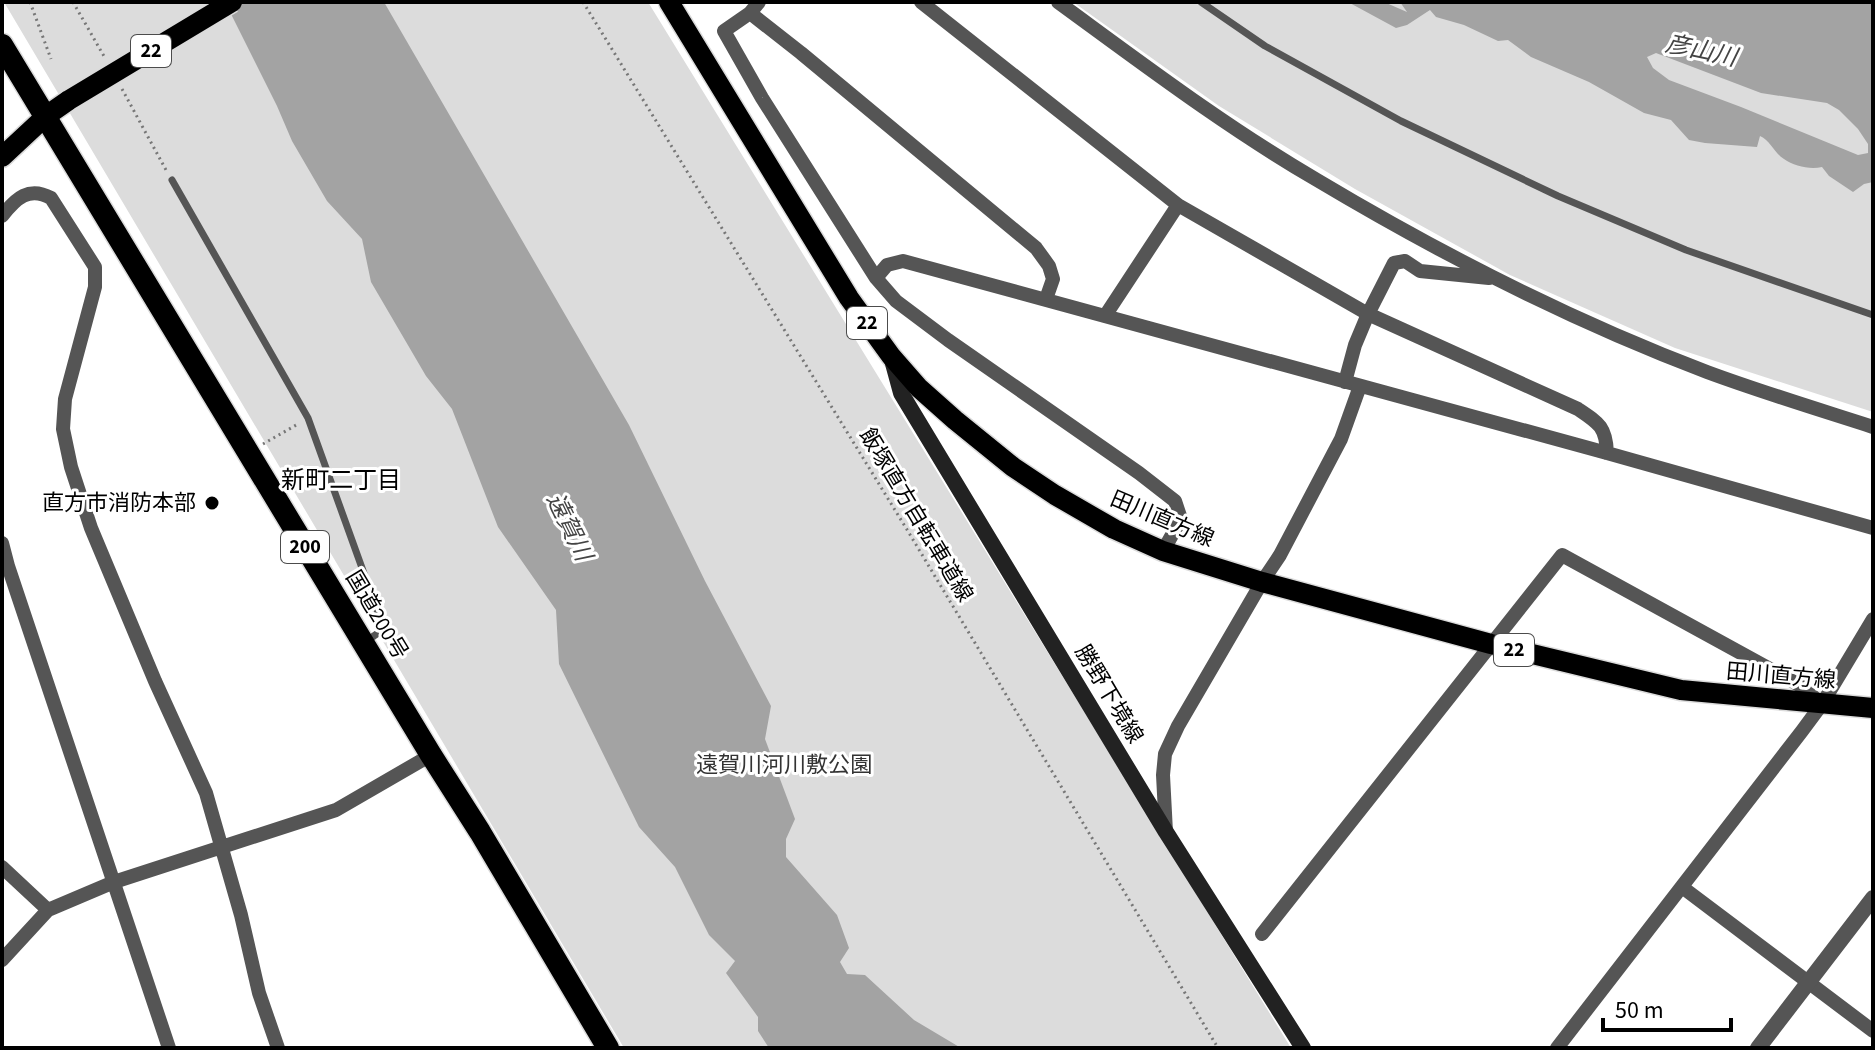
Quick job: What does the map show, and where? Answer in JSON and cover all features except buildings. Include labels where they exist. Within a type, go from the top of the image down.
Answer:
[{"type":"highway","name":"国道200号","points":[[2,45],[608,1048]]},
{"type":"main road","name":"22","points":[[46,116],[232,2]]},
{"type":"main road","name":"田川直方線","points":[[669,2],[849,298],[891,356],[919,388],[955,420],[1013,467],[1055,495],[1114,529],[1163,551],[1262,582],[1491,644],[1681,690],[1873,708]]},
{"type":"main road","points":[[2,157],[46,116]]},
{"type":"main road","name":"勝野下境線","points":[[891,356],[901,393],[1166,832],[1303,1048]]},
{"type":"street","points":[[921,2],[1178,205],[1368,314],[1578,409],[1603,428],[1607,453]]},
{"type":"street","points":[[1058,2],[1192,100],[1314,179],[1404,231],[1593,324],[1706,371],[1873,427]]},
{"type":"street","points":[[1046,299],[1053,279],[1049,266],[1036,248],[813,63],[755,8],[724,31],[762,98],[876,278],[896,301],[948,340],[1175,501],[1181,519],[1163,551]]},
{"type":"street","points":[[2,216],[19,198],[42,193],[51,198],[95,267],[95,287],[65,399],[63,429],[71,467],[91,528],[206,793],[241,915],[259,993],[278,1048]]},
{"type":"street","points":[[1105,316],[1178,205]]},
{"type":"street","points":[[876,278],[887,265],[903,261],[1873,528]]},
{"type":"street","points":[[1166,832],[1165,754],[1178,726],[1280,555],[1341,439],[1352,384],[1355,345],[1394,263],[1405,261],[1420,271],[1499,279]]},
{"type":"street","points":[[2,543],[169,1048]]},
{"type":"street","points":[[1262,934],[1562,555],[1803,687],[1822,704]]},
{"type":"street","points":[[1557,1048],[1822,704],[1873,619]]},
{"type":"street","points":[[2,960],[48,910],[114,882],[336,810],[431,755]]},
{"type":"street","points":[[2,867],[48,910]]},
{"type":"street","points":[[1682,887],[1870,1024]]},
{"type":"street","points":[[1758,1048],[1873,898]]},
{"type":"lane","points":[[1201,2],[1265,46],[1401,121],[1558,196],[1686,250],[1873,315]]},
{"type":"lane","points":[[172,180],[308,418],[320,447],[384,629],[363,644]]},
{"type":"path","points":[[30,2],[51,59]]},
{"type":"path","name":"飯塚直方自転車道線","points":[[583,2],[906,528],[1218,1048]]},
{"type":"path","points":[[279,435],[308,418]]},
{"type":"green space","name":"遠賀川河川敷公園","points":[[4,2],[648,2],[1291,1048],[624,1048]]},
{"type":"green space","points":[[1073,2],[1873,2],[1873,412],[1675,348],[1510,275],[1355,189],[1219,106]]},
{"type":"water","name":"遠賀川","points":[[225,2],[384,2],[629,425],[705,581],[771,706],[765,739],[795,819],[786,839],[786,857],[837,915],[849,948],[840,962],[847,974],[865,975],[914,1020],[961,1048],[769,1048],[758,1031],[758,1017],[726,973],[735,961],[709,935],[675,867],[639,827],[559,664],[556,610],[498,527],[452,409],[426,376],[371,282],[362,239],[327,201],[292,141]]},
{"type":"water","name":"彦山川","points":[[1348,2],[1384,2],[1407,12],[1400,2],[1873,4],[1873,182],[1853,192],[1829,176],[1822,167],[1807,168],[1788,161],[1760,136],[1757,147],[1689,140],[1671,120],[1644,113],[1589,82],[1531,57],[1508,40],[1498,41],[1464,25],[1436,17],[1430,10],[1407,25],[1396,28]],"holes":[[[1656,53],[1761,93],[1827,103],[1858,129],[1868,144],[1868,153],[1858,155],[1669,80],[1653,68],[1647,57]]]},
{"type":"place","name":"直方市消防本部","points":[[212,503]]},
{"type":"district","name":"新町二丁目","points":[[341,480]]}]
